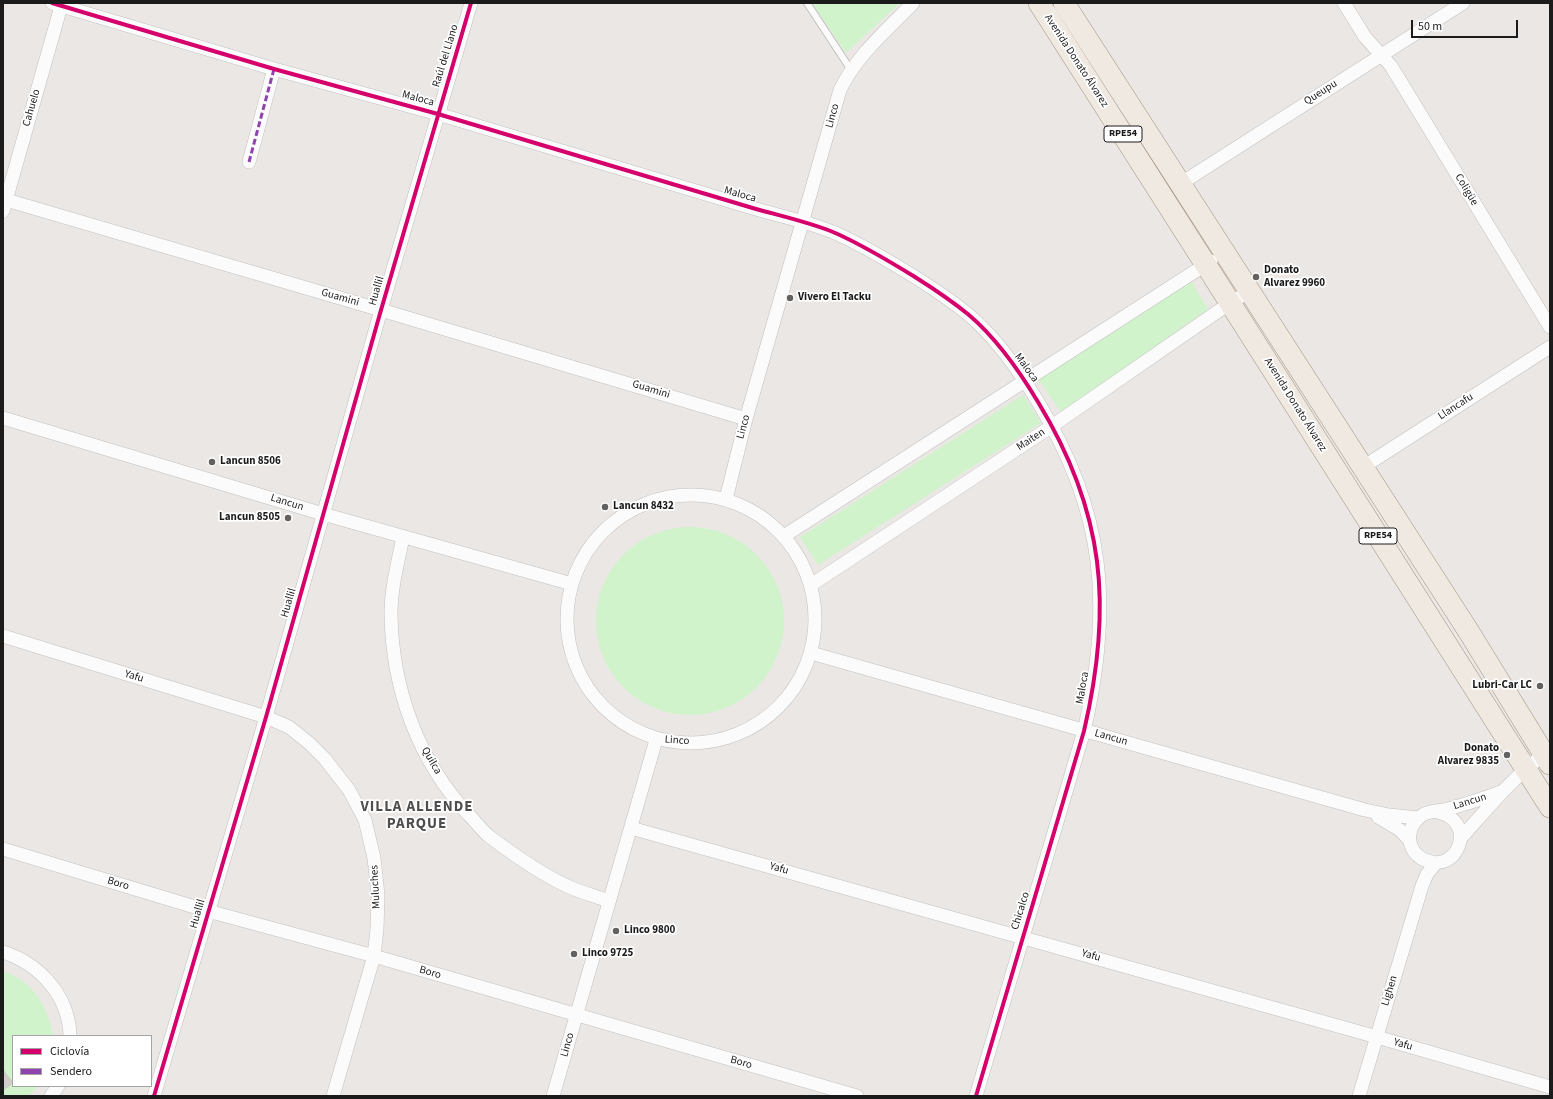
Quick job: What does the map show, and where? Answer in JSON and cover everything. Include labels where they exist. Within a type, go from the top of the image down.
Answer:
[{"type":"main road","name":"Avenida Donato Álvarez","points":[[1039,3],[1550,807]]},
{"type":"main road","name":"Avenida Donato Álvarez","points":[[1064,3],[1548,756]]},
{"type":"street","name":"Raúl del Llano","points":[[438,114],[471,3]]},
{"type":"street","name":"Linco","points":[[726,499],[746,418],[840,90],[851,70],[862,55],[913,3]]},
{"type":"street","name":"Coligüe","points":[[1344,3],[1365,37],[1391,66],[1550,327]]},
{"type":"street","name":"Queupu","points":[[1180,184],[1381,54],[1463,3]]},
{"type":"street","name":"Maloca","points":[[58,4],[274,69],[438,114],[756,209],[802,221],[833,232],[895,264],[949,299],[988,333],[1025,381],[1052,426],[1076,475],[1090,519],[1100,587],[1100,628],[1096,669],[1084,731]]},
{"type":"street","name":"Cahuelo","points":[[4,203],[58,4]]},
{"type":"street","points":[[249,162],[274,69]]},
{"type":"street","name":"Huallil","points":[[153,1090],[266,717],[438,114]]},
{"type":"street","name":"Guamini","points":[[4,203],[381,310],[746,418]]},
{"type":"street","points":[[784,536],[1224,252]]},
{"type":"street","name":"Maiten","points":[[811,585],[1052,426],[1230,303],[1250,291]]},
{"type":"street","name":"Llancafu","points":[[1363,467],[1550,347]]},
{"type":"street","name":"Lancun","points":[[3,418],[323,514],[572,584]]},
{"type":"street","name":"Linco","points":[[700,495],[726,499],[749,509],[768,521],[784,536],[800,559],[811,585],[815,607],[815,630],[811,653],[799,682],[779,707],[754,726],[724,738],[693,743],[656,740],[630,727],[604,707],[583,681],[571,650],[567,617],[572,584],[582,558],[599,536],[620,517],[645,504],[672,496],[700,495]]},
{"type":"street","name":"Quilca","points":[[403,537],[393,585],[391,614],[394,655],[400,689],[414,730],[428,759],[454,799],[489,836],[532,867],[567,886],[609,901]]},
{"type":"street","name":"Yafu","points":[[3,636],[266,717]]},
{"type":"street","name":"Lancun","points":[[811,653],[1365,810],[1389,815],[1418,818],[1424,814],[1438,812],[1503,791]]},
{"type":"street","name":"Muluches","points":[[266,717],[289,727],[309,743],[325,759],[348,790],[365,820],[374,858],[378,895],[377,929],[374,956],[333,1096]]},
{"type":"street","name":"Chicalco","points":[[976,1096],[1084,731]]},
{"type":"street","name":"Linco","points":[[553,1096],[656,740]]},
{"type":"street","name":"Lancun","points":[[1461,838],[1503,791],[1526,769],[1548,756]]},
{"type":"street","name":"Lancun","points":[[1365,810],[1400,830],[1421,858],[1428,862],[1436,863],[1444,861],[1456,853],[1460,846],[1461,838],[1457,824],[1452,818],[1446,814],[1438,812]]},
{"type":"street","points":[[1413,847],[1410,833],[1418,818]]},
{"type":"street","name":"Yafu","points":[[631,828],[1550,1087]]},
{"type":"street","name":"Lighen","points":[[1413,847],[1420,871],[1422,886]]},
{"type":"street","name":"Boro","points":[[3,849],[208,911],[374,956],[857,1096]]},
{"type":"street","name":"Lighen","points":[[1359,1096],[1422,886],[1427,874],[1436,863]]},
{"type":"street","points":[[3,952],[26,962],[48,980],[63,1005],[68,1018],[70,1035]]},
{"type":"street","points":[[51,1096],[57,1087]]},
{"type":"lane","points":[[807,3],[851,70]]},
{"type":"green space","points":[[812,3],[900,3],[846,53]]},
{"type":"green space","points":[[1191,281],[1208,309],[1062,413],[1038,379]]},
{"type":"green space","points":[[1023,395],[1041,423],[818,565],[800,537]]},
{"type":"green space","points":[[690,527],[708,529],[726,534],[742,543],[756,555],[768,569],[777,585],[782,603],[784,621],[782,639],[777,657],[768,673],[756,687],[742,699],[726,708],[708,713],[690,715],[672,713],[654,708],[638,699],[624,687],[612,673],[603,657],[598,639],[596,621],[598,603],[603,585],[612,569],[624,555],[638,543],[654,534],[672,529]]},
{"type":"green space","points":[[3,971],[13,975],[31,988],[48,1015],[53,1035],[12,1035],[12,1087],[37,1087],[29,1096],[3,1096]]},
{"type":"building","points":[[3,1070],[12,1084],[3,1090]]},
{"type":"marked path","points":[[249,162],[274,69]]},
{"type":"cycle path","points":[[52,3],[274,69],[438,114],[824,228],[875,253],[915,277],[969,315],[989,334],[1015,367],[1038,402],[1060,443],[1078,482],[1090,522],[1097,561],[1100,601],[1098,643],[1093,686],[1084,731],[976,1096]]},
{"type":"cycle path","points":[[154,1096],[266,717],[381,310],[471,3]]},
{"type":"place","name":"Donato Alvarez 9960","points":[[1256,277]]},
{"type":"place","name":"Vivero El Tacku","points":[[790,298]]},
{"type":"place","name":"Lancun 8506","points":[[212,462]]},
{"type":"place","name":"Lancun 8432","points":[[605,507]]},
{"type":"place","name":"Lancun 8505","points":[[288,518]]},
{"type":"place","name":"Lubri-Car LC","points":[[1540,686]]},
{"type":"place","name":"Donato Alvarez 9835","points":[[1507,755]]},
{"type":"place","name":"Linco 9800","points":[[616,931]]},
{"type":"place","name":"Linco 9725","points":[[574,954]]},
{"type":"district","name":"VILLA ALLENDE PARQUE","points":[[417,816]]}]
